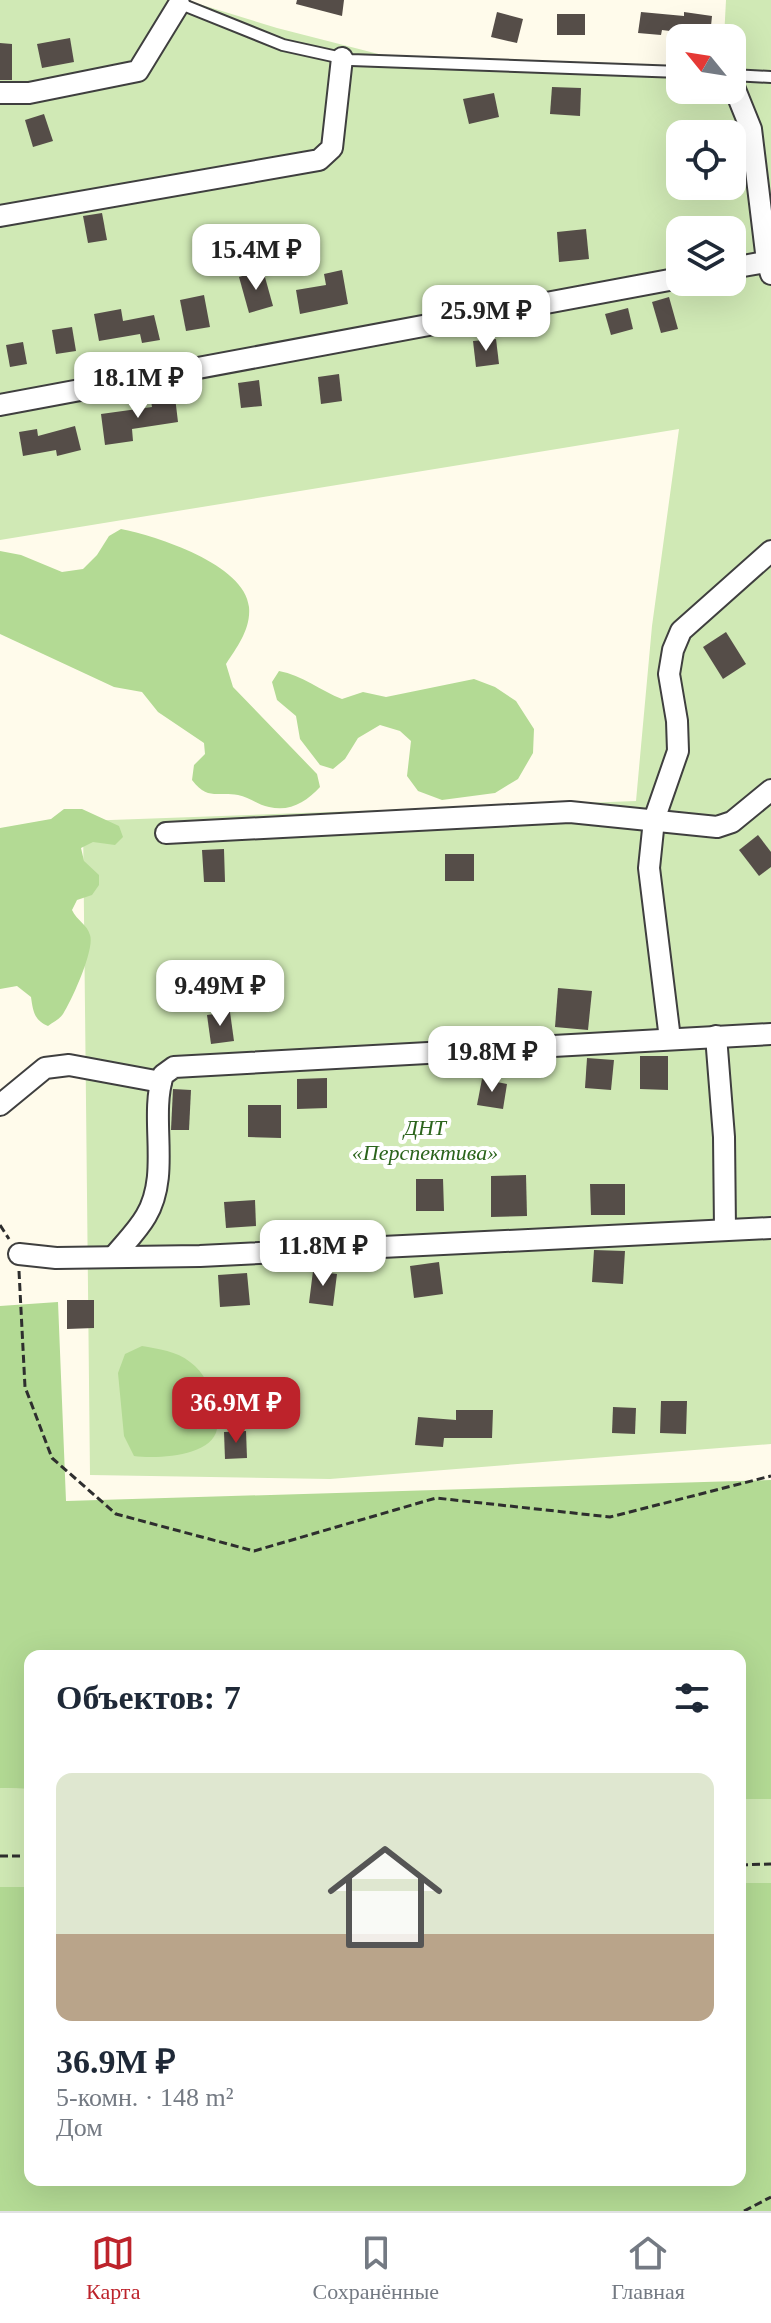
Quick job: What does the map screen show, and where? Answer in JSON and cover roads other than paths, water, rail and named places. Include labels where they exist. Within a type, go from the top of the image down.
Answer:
[{"type":"street","points":[[0,93],[29,93],[138,71],[174,2]]},
{"type":"street","points":[[0,216],[319,160],[332,148],[342,58]]},
{"type":"street","points":[[741,104],[751,129],[770,266],[746,267]]},
{"type":"street","points":[[751,129],[771,123]]},
{"type":"street","points":[[0,405],[666,281]]},
{"type":"street","points":[[670,1039],[649,868],[654,820],[678,751],[677,721],[669,674],[673,650],[681,631],[771,551]]},
{"type":"street","points":[[166,833],[570,812],[717,827],[732,822],[771,790]]},
{"type":"street","points":[[115,1255],[147,1215],[157,1184],[157,1096],[163,1075],[174,1067],[771,1034]]},
{"type":"street","points":[[716,1036],[724,1137],[725,1229]]},
{"type":"street","points":[[0,1105],[45,1068],[69,1065],[161,1082]]},
{"type":"street","points":[[19,1254],[56,1258],[200,1256],[771,1228]]},
{"type":"lane","points":[[174,2],[283,45],[342,58],[435,65],[666,72]]},
{"type":"lane","points":[[746,76],[771,77]]},
{"type":"park label","name":"ДНТ «Перспектива»","points":[[425,1140]]}]
